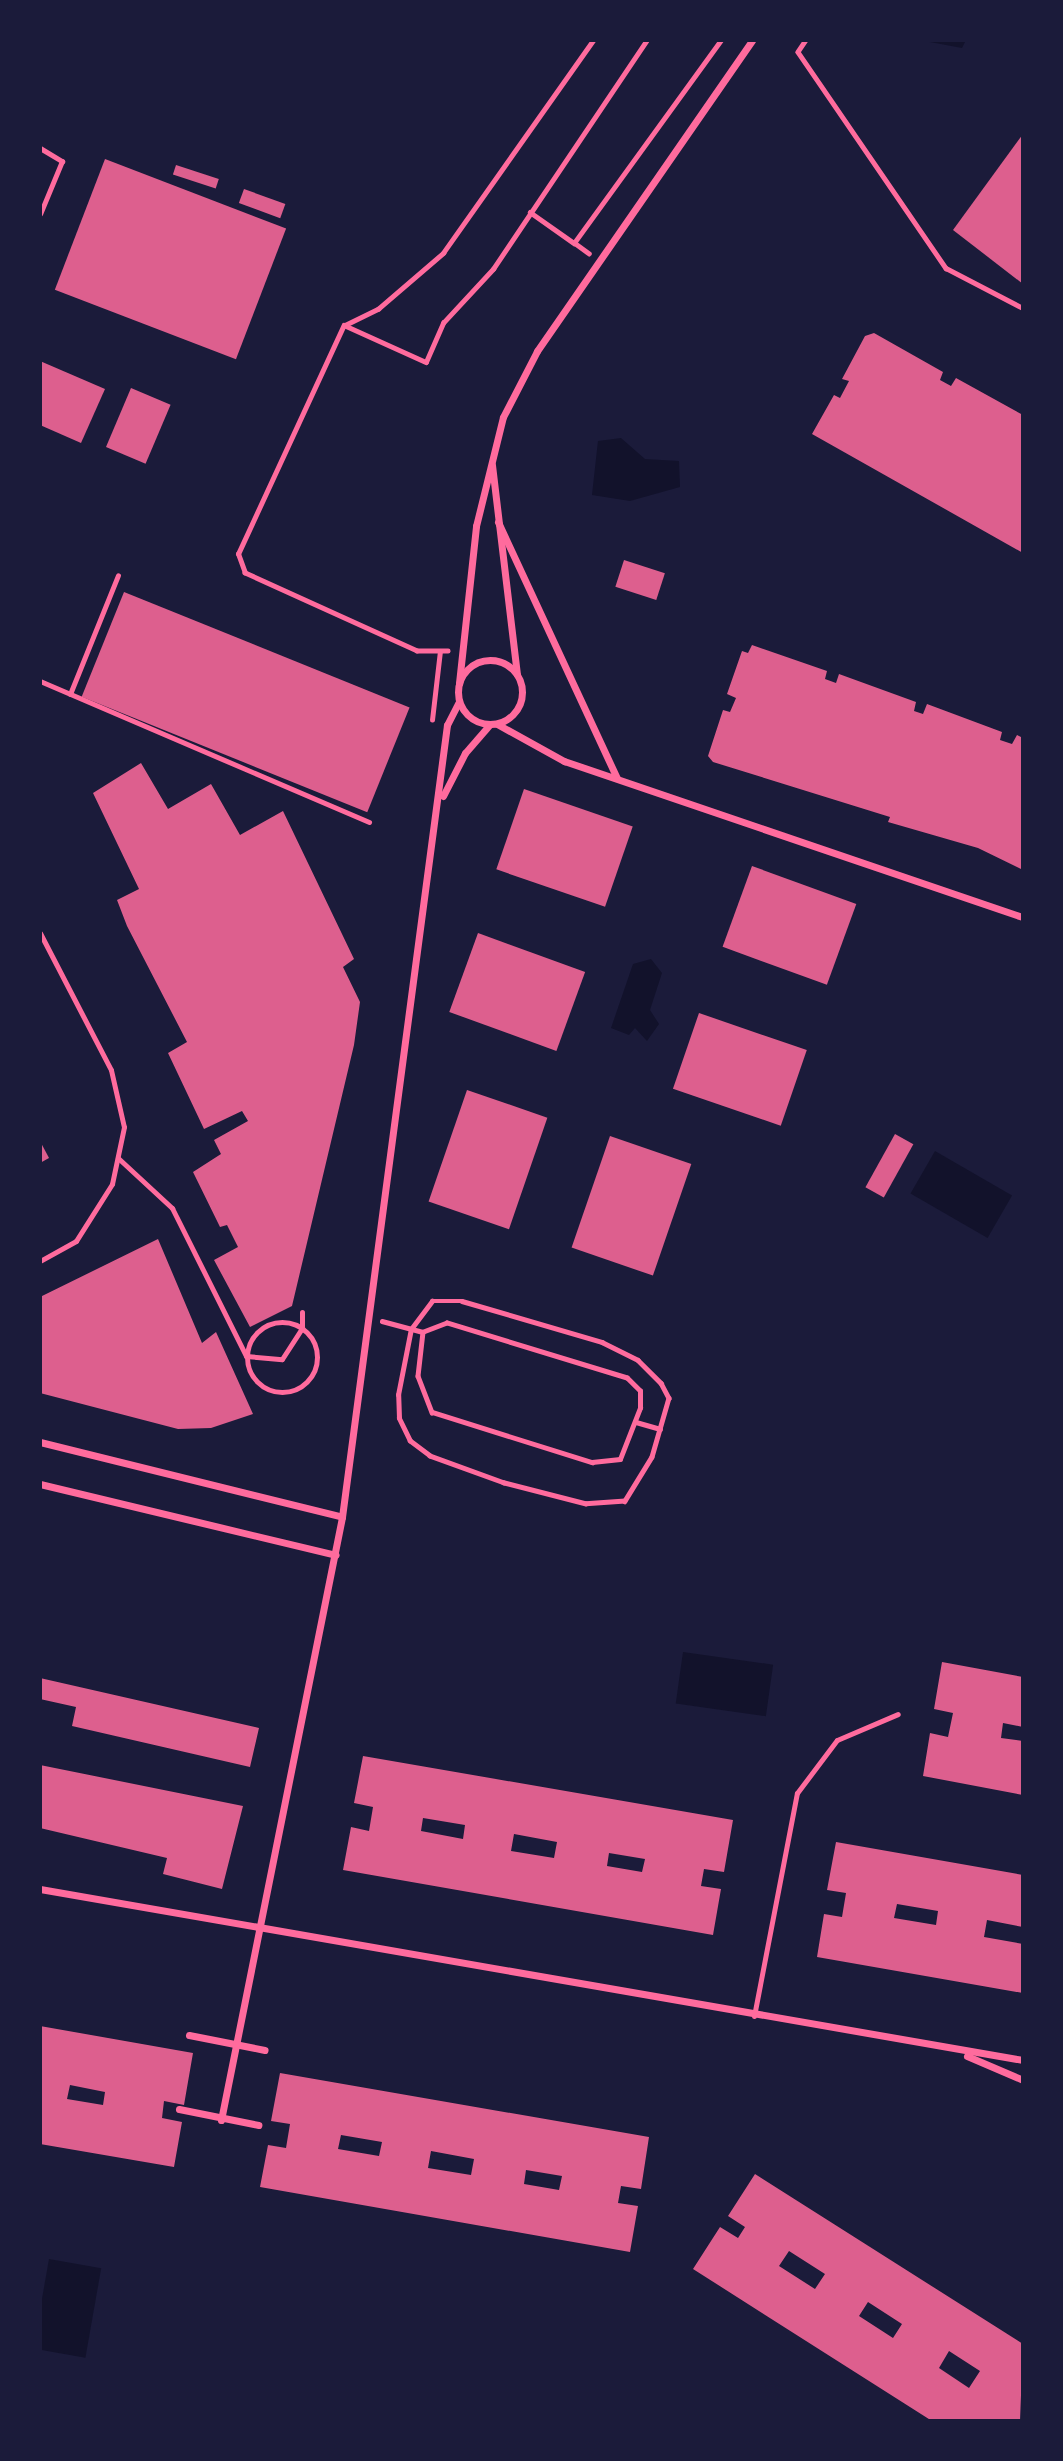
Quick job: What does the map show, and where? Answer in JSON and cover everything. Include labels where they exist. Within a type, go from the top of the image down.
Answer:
[{"type":"street","points":[[221,2120],[252,1954],[336,1555],[371,1318],[440,802],[447,725],[458,702],[476,526],[491,457],[503,417],[537,351],[752,40]]},
{"type":"street","points":[[440,802],[465,753],[493,724],[518,709],[517,675],[491,457]]},
{"type":"street","points":[[498,522],[617,778]]},
{"type":"street","points":[[459,683],[471,666],[491,660],[517,675]]},
{"type":"street","points":[[458,702],[470,718],[493,724],[564,761],[1023,918]]},
{"type":"street","points":[[40,1442],[342,1517]]},
{"type":"street","points":[[40,1484],[336,1555]]},
{"type":"street","points":[[40,1889],[259,1923],[754,2016],[1023,2060]]},
{"type":"street","points":[[189,2035],[237,2042],[265,2050]]},
{"type":"street","points":[[956,2051],[1023,2080]]},
{"type":"street","points":[[179,2109],[221,2120],[258,2125]]},
{"type":"lane","points":[[40,148],[62,162],[40,214]]},
{"type":"lane","points":[[70,694],[118,575]]},
{"type":"lane","points":[[40,681],[369,822]]},
{"type":"lane","points":[[40,933],[110,1070],[124,1127],[112,1184],[76,1241],[40,1261]]},
{"type":"lane","points":[[118,1158],[172,1208],[263,1387],[298,1388],[317,1359],[302,1328],[302,1312]]},
{"type":"lane","points":[[246,1356],[253,1335],[271,1323],[302,1328]]},
{"type":"lane","points":[[246,1356],[282,1359],[302,1328]]},
{"type":"lane","points":[[754,2016],[797,1793],[837,1740],[898,1714]]},
{"type":"path","points":[[463,652],[417,651],[245,573],[238,554],[344,326],[378,309],[443,253],[593,40]]},
{"type":"path","points":[[344,326],[426,362],[443,323],[493,269],[647,40]]},
{"type":"path","points":[[574,243],[721,40]]},
{"type":"path","points":[[806,40],[798,52],[946,268],[1023,308]]},
{"type":"path","points":[[530,212],[597,261]]},
{"type":"path","points":[[432,1301],[463,1301],[601,1342],[638,1360],[662,1383],[669,1398],[660,1429],[625,1501],[586,1504],[464,1470],[410,1441],[398,1418],[411,1329],[432,1301]]},
{"type":"path","points":[[371,1318],[423,1332],[447,1323],[627,1378],[640,1391],[636,1422],[620,1460],[608,1465],[432,1412],[418,1376],[423,1332]]},
{"type":"path","points":[[636,1422],[660,1429]]},
{"type":"shaded area","points":[[919,40],[966,40],[962,48]]},
{"type":"shaded area","points":[[621,438],[645,459],[679,461],[680,487],[630,501],[592,495],[598,441]]},
{"type":"shaded area","points":[[651,959],[662,973],[650,1010],[659,1024],[647,1041],[635,1028],[629,1035],[611,1028],[633,964]]},
{"type":"shaded area","points":[[935,1151],[1012,1196],[988,1238],[910,1193]]},
{"type":"shaded area","points":[[683,1652],[773,1665],[766,1716],[676,1703]]},
{"type":"shaded area","points":[[49,2259],[101,2268],[85,2358],[40,2350],[40,2310]]},
{"type":"building","points":[[1023,134],[1023,284],[953,230]]},
{"type":"building","points":[[105,159],[286,229],[236,359],[55,290]]},
{"type":"building","points":[[176,165],[219,179],[216,188],[173,175]]},
{"type":"building","points":[[244,189],[285,204],[280,218],[239,203]]},
{"type":"building","points":[[874,333],[943,372],[940,380],[951,386],[956,378],[1023,415],[1023,553],[812,434],[834,395],[840,398],[849,381],[842,379],[865,336]]},
{"type":"building","points":[[40,361],[105,389],[81,443],[40,425]]},
{"type":"building","points":[[131,388],[171,405],[146,464],[106,447]]},
{"type":"building","points":[[624,560],[665,573],[656,600],[615,587]]},
{"type":"building","points":[[124,592],[410,707],[367,812],[82,697]]},
{"type":"building","points":[[752,645],[827,671],[825,679],[836,683],[839,674],[916,702],[914,711],[923,714],[927,704],[1002,732],[1000,740],[1012,744],[1017,735],[1023,738],[1023,870],[978,848],[888,822],[890,817],[713,762],[708,756],[723,710],[730,712],[736,698],[727,694],[742,651],[748,653]]},
{"type":"building","points":[[141,763],[168,809],[211,784],[240,835],[283,811],[354,959],[343,967],[360,1002],[354,1045],[292,1306],[250,1327],[214,1260],[238,1247],[227,1225],[220,1227],[193,1172],[221,1154],[214,1140],[248,1121],[242,1111],[204,1129],[168,1053],[187,1042],[127,926],[117,900],[139,889],[93,793]]},
{"type":"building","points":[[524,789],[633,826],[605,907],[496,869]]},
{"type":"building","points":[[752,866],[856,904],[827,985],[723,947]]},
{"type":"building","points":[[478,933],[585,972],[556,1051],[449,1012]]},
{"type":"building","points":[[699,1013],[807,1050],[781,1126],[673,1089]]},
{"type":"building","points":[[467,1090],[547,1118],[509,1229],[429,1202]]},
{"type":"building","points":[[895,1134],[913,1144],[884,1198],[865,1187]]},
{"type":"building","points":[[610,1136],[691,1164],[653,1276],[572,1248]]},
{"type":"building","points":[[40,1141],[49,1158],[40,1163]]},
{"type":"building","points":[[158,1239],[202,1343],[216,1332],[253,1414],[211,1428],[178,1429],[40,1393],[40,1297]]},
{"type":"building","points":[[942,1662],[1023,1677],[1023,1727],[1003,1723],[1001,1738],[1023,1741],[1023,1795],[923,1776],[930,1733],[948,1737],[953,1713],[934,1709]]},
{"type":"building","points":[[40,1678],[259,1728],[250,1767],[72,1726],[76,1707],[40,1699]]},
{"type":"building","points":[[363,1756],[733,1820],[724,1872],[704,1869],[701,1886],[721,1889],[713,1935],[343,1870],[351,1827],[369,1831],[373,1807],[354,1803]],"holes":[[[423,1818],[465,1825],[463,1839],[421,1831]],[[514,1834],[557,1842],[554,1858],[511,1851]],[[609,1853],[645,1859],[642,1872],[607,1866]]]},
{"type":"building","points":[[40,1765],[243,1806],[222,1889],[163,1874],[167,1858],[40,1828]]},
{"type":"building","points":[[836,1842],[1023,1875],[1023,1927],[987,1920],[984,1937],[1023,1944],[1023,1993],[817,1957],[824,1914],[842,1917],[846,1893],[827,1890]],"holes":[[[897,1904],[938,1911],[936,1925],[894,1918]]]},
{"type":"building","points":[[40,2026],[193,2053],[184,2105],[164,2101],[162,2118],[182,2122],[174,2167],[40,2144]],"holes":[[[70,2085],[105,2092],[103,2105],[67,2099]]]},
{"type":"building","points":[[280,2073],[649,2137],[641,2189],[621,2186],[618,2203],[638,2206],[630,2252],[260,2187],[268,2145],[286,2148],[290,2124],[271,2121]],"holes":[[[341,2135],[382,2142],[379,2156],[338,2149]],[[431,2151],[474,2159],[471,2175],[428,2168]],[[526,2170],[562,2176],[559,2190],[524,2184]]]},
{"type":"building","points":[[755,2174],[1023,2344],[1020,2421],[932,2421],[693,2269],[720,2227],[738,2238],[745,2227],[728,2216]],"holes":[[[789,2251],[825,2274],[815,2289],[779,2266]],[[868,2302],[902,2324],[893,2338],[859,2316]],[[949,2351],[980,2371],[969,2388],[939,2368]]]}]
